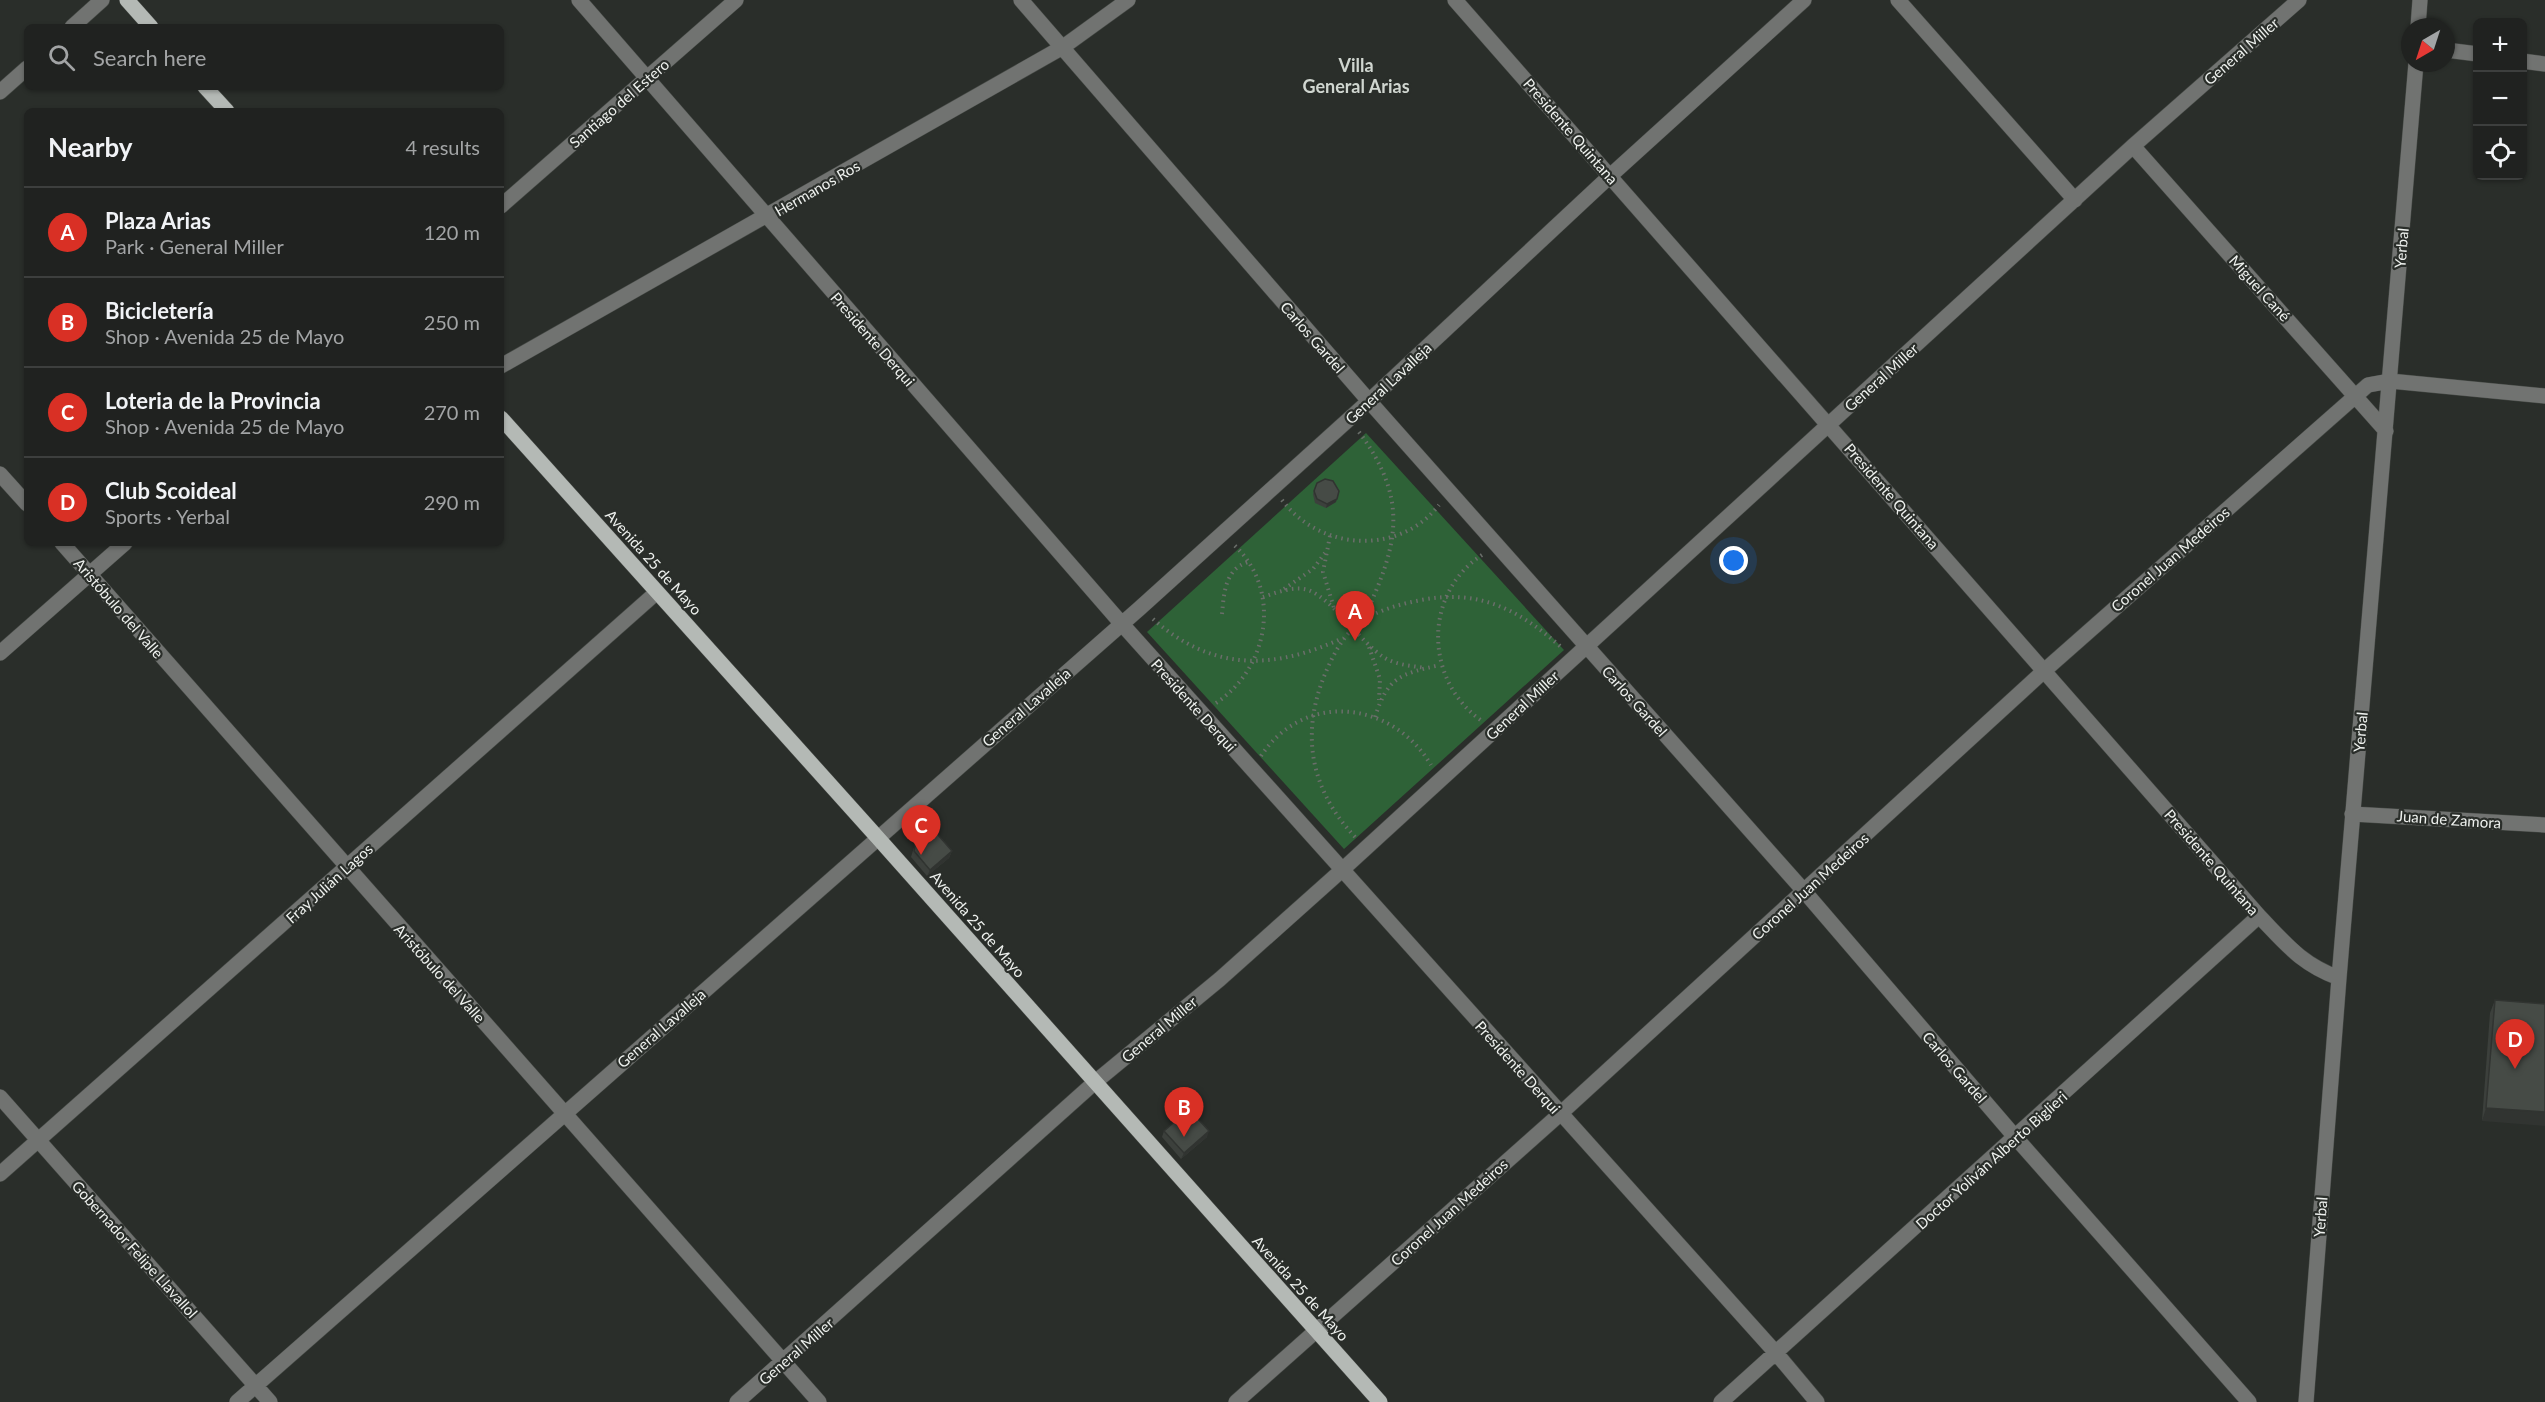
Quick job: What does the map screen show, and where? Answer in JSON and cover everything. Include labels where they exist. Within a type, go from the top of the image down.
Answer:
[{"type":"main road","points":[[127,0],[148,24]]},
{"type":"main road","points":[[208,90],[224,108]]},
{"type":"main road","name":"Avenida 25 de Mayo","points":[[504,421],[1380,1402]]},
{"type":"street","points":[[75,24],[102,0]]},
{"type":"street","name":"Presidente Derqui","points":[[579,0],[1199,712],[1776,1353],[1817,1402]]},
{"type":"street","name":"Santiago del Estero","points":[[504,203],[736,0]]},
{"type":"street","name":"Carlos Gardel","points":[[1021,0],[1369,402],[1804,891],[2016,1138],[2250,1402]]},
{"type":"street","name":"Hermanos Ros","points":[[504,364],[1063,47],[1128,0]]},
{"type":"street","name":"Presidente Quintana","points":[[1455,0],[2259,916],[2303,961],[2317,970],[2339,978]]},
{"type":"street","name":"General Lavalleja","points":[[237,1402],[564,1112],[1140,608],[1369,402],[1610,176],[1804,0]]},
{"type":"street","points":[[1899,0],[2075,200]]},
{"type":"street","name":"General Miller","points":[[738,1402],[1094,1083],[1220,979],[1342,870],[2133,146],[2299,0]]},
{"type":"street","points":[[2419,18],[2420,0]]},
{"type":"street","points":[[2455,51],[2473,53]]},
{"type":"street","points":[[2527,62],[2545,64]]},
{"type":"street","points":[[0,92],[24,71]]},
{"type":"street","name":"Yerbal","points":[[2306,1402],[2352,813],[2415,72]]},
{"type":"street","name":"Miguel Cané","points":[[2133,146],[2386,431]]},
{"type":"street","points":[[2390,381],[2545,396]]},
{"type":"street","name":"Coronel Juan Medeiros","points":[[1236,1402],[1560,1114],[2045,670],[2355,395],[2368,385],[2390,381]]},
{"type":"street","points":[[0,474],[24,501]]},
{"type":"street","name":"Aristóbulo del Valle","points":[[65,546],[819,1402]]},
{"type":"street","points":[[0,653],[122,546]]},
{"type":"street","name":"Fray Julián Lagos","points":[[0,1174],[657,592]]},
{"type":"street","name":"Juan de Zamora","points":[[2352,813],[2545,825]]},
{"type":"street","name":"Doctor Yoliván Alberto Biglieri","points":[[1721,1402],[2016,1138],[2259,916]]},
{"type":"street","name":"Gobernador Felipe Llavallol","points":[[0,1097],[270,1402]]},
{"type":"path","points":[[1349,420],[1382,467],[1393,512],[1393,537],[1389,559],[1363,620]]},
{"type":"path","points":[[1274,487],[1294,514],[1330,536],[1343,540],[1370,542],[1393,537],[1422,523],[1432,514],[1449,491]]},
{"type":"path","points":[[1199,712],[1227,696],[1246,676],[1254,662],[1264,624],[1263,597],[1248,562],[1221,535]]},
{"type":"path","points":[[1330,536],[1323,572],[1336,612]]},
{"type":"path","points":[[1497,728],[1471,713],[1453,692],[1440,665],[1438,626],[1446,597],[1459,575],[1485,553],[1499,548]]},
{"type":"path","points":[[1281,591],[1308,574],[1326,552]]},
{"type":"path","points":[[1222,614],[1227,581],[1235,567],[1248,562]]},
{"type":"path","points":[[1263,597],[1281,591],[1304,589],[1318,595],[1369,646],[1385,658],[1426,668]]},
{"type":"path","points":[[1365,849],[1348,830],[1322,791],[1311,745],[1312,716],[1316,698],[1344,638],[1353,629],[1363,620],[1388,608],[1411,602],[1446,597],[1481,600],[1503,607],[1543,632],[1573,658]]},
{"type":"path","points":[[1140,608],[1162,627],[1202,652],[1224,659],[1254,662],[1295,656],[1317,650],[1344,638]]},
{"type":"path","points":[[1369,646],[1380,679],[1376,717]]},
{"type":"path","points":[[1379,704],[1389,684],[1401,674],[1440,665]]},
{"type":"path","points":[[1253,770],[1267,746],[1288,728],[1312,716],[1340,711],[1376,717],[1410,737],[1424,753],[1439,782]]},
{"type":"green space","points":[[1366,433],[1564,650],[1344,849],[1147,632]]},
{"type":"building","points":[[1325,479],[1333,481],[1339,491],[1337,499],[1327,504],[1317,499],[1314,491],[1317,483]]},
{"type":"building","points":[[932,828],[952,851],[930,870],[914,851],[916,841]]},
{"type":"building","points":[[2495,1000],[2545,1004],[2545,1112],[2486,1108]]},
{"type":"building","points":[[1189,1109],[1209,1131],[1184,1153],[1164,1131]]},
{"type":"place","name":"Plaza Arias","points":[[1355,641]]},
{"type":"place","name":"Loteria de la Provincia","points":[[921,855]]},
{"type":"place","name":"Club Scoideal","points":[[2515,1069]]},
{"type":"place","name":"Bicicletería","points":[[1184,1137]]},
{"type":"district","name":"Villa General Arias","points":[[1356,76]]}]
